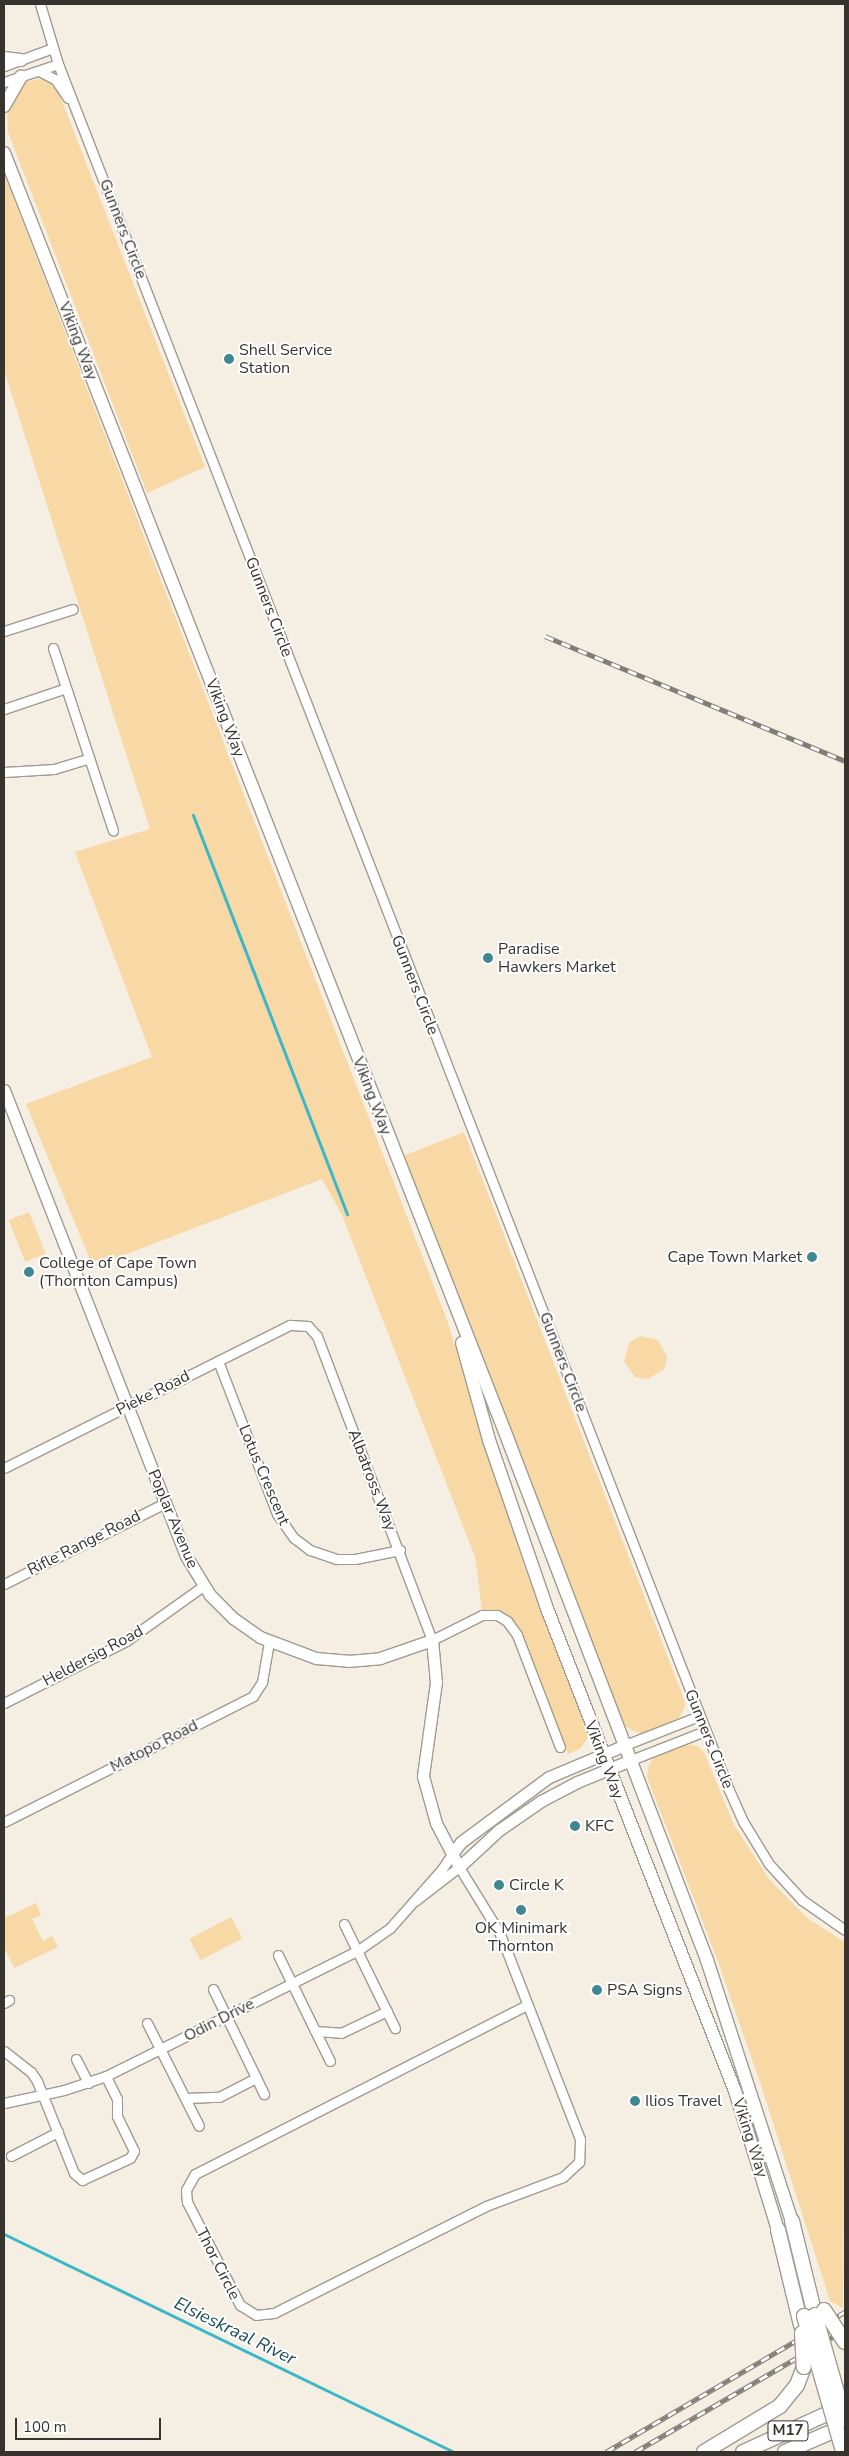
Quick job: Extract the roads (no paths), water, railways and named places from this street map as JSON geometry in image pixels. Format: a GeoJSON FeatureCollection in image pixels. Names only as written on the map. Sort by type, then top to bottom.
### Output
{"type":"FeatureCollection","features":[{"type":"Feature","properties":{"kind":"main road"},"geometry":{"type":"LineString","coordinates":[[4,58],[21,60]]}},
{"type":"Feature","properties":{"kind":"main road"},"geometry":{"type":"LineString","coordinates":[[4,106],[9,93],[21,77]]}},
{"type":"Feature","properties":{"kind":"main road","name":"Viking Way"},"geometry":{"type":"LineString","coordinates":[[4,153],[631,1760],[707,1960],[792,2221]]}},
{"type":"Feature","properties":{"kind":"main road","name":"Viking Way"},"geometry":{"type":"LineString","coordinates":[[445,1285],[489,1440],[608,1769],[735,2091],[778,2230]]}},
{"type":"Feature","properties":{"kind":"main road"},"geometry":{"type":"LineString","coordinates":[[792,2221],[811,2317],[843,2452]]}},
{"type":"Feature","properties":{"kind":"main road"},"geometry":{"type":"LineString","coordinates":[[778,2230],[811,2317],[845,2420]]}},
{"type":"Feature","properties":{"kind":"main road"},"geometry":{"type":"LineString","coordinates":[[811,2317],[845,2342]]}},
{"type":"Feature","properties":{"kind":"main road"},"geometry":{"type":"LineString","coordinates":[[704,2452],[780,2406],[797,2386],[804,2367],[811,2317]]}},
{"type":"Feature","properties":{"kind":"main road","name":"M17"},"geometry":{"type":"LineString","coordinates":[[743,2452],[845,2406]]}},
{"type":"Feature","properties":{"kind":"main road"},"geometry":{"type":"LineString","coordinates":[[785,2452],[845,2426]]}},
{"type":"Feature","properties":{"kind":"street","name":"Gunners Circle"},"geometry":{"type":"LineString","coordinates":[[40,4],[58,64],[383,904],[567,1369],[705,1731],[744,1823],[769,1864],[802,1900],[845,1930]]}},
{"type":"Feature","properties":{"kind":"street"},"geometry":{"type":"LineString","coordinates":[[4,66],[53,48]]}},
{"type":"Feature","properties":{"kind":"street"},"geometry":{"type":"LineString","coordinates":[[4,82],[58,64]]}},
{"type":"Feature","properties":{"kind":"street"},"geometry":{"type":"LineString","coordinates":[[39,71],[55,79],[76,108]]}},
{"type":"Feature","properties":{"kind":"street"},"geometry":{"type":"LineString","coordinates":[[4,631],[74,609]]}},
{"type":"Feature","properties":{"kind":"street"},"geometry":{"type":"LineString","coordinates":[[53,648],[113,830]]}},
{"type":"Feature","properties":{"kind":"street"},"geometry":{"type":"LineString","coordinates":[[4,709],[66,688]]}},
{"type":"Feature","properties":{"kind":"street"},"geometry":{"type":"LineString","coordinates":[[4,772],[54,769],[89,758]]}},
{"type":"Feature","properties":{"kind":"street","name":"Poplar Avenue"},"geometry":{"type":"LineString","coordinates":[[4,1090],[186,1556],[203,1586],[233,1618],[269,1642],[316,1658],[348,1661],[396,1654],[432,1640],[482,1615],[497,1616],[507,1621],[516,1635],[560,1747]]}},
{"type":"Feature","properties":{"kind":"street","name":"Pieke Road"},"geometry":{"type":"LineString","coordinates":[[4,1468],[290,1325],[304,1324]]}},
{"type":"Feature","properties":{"kind":"street","name":"Albatross Way"},"geometry":{"type":"LineString","coordinates":[[304,1324],[317,1336],[400,1550],[432,1640]]}},
{"type":"Feature","properties":{"kind":"street","name":"Lotus Crescent"},"geometry":{"type":"LineString","coordinates":[[218,1361],[277,1514],[294,1538],[310,1550],[336,1559],[355,1559],[400,1550]]}},
{"type":"Feature","properties":{"kind":"street","name":"Rifle Range Road"},"geometry":{"type":"LineString","coordinates":[[4,1584],[165,1503]]}},
{"type":"Feature","properties":{"kind":"street","name":"Heldersig Road"},"geometry":{"type":"LineString","coordinates":[[4,1703],[126,1641],[203,1586]]}},
{"type":"Feature","properties":{"kind":"street"},"geometry":{"type":"LineString","coordinates":[[432,1640],[436,1682],[424,1746],[423,1776],[430,1808],[459,1867]]}},
{"type":"Feature","properties":{"kind":"street","name":"Matopo Road"},"geometry":{"type":"LineString","coordinates":[[4,1822],[252,1696],[262,1682],[269,1642]]}},
{"type":"Feature","properties":{"kind":"street","name":"Odin Drive"},"geometry":{"type":"LineString","coordinates":[[4,2103],[41,2096],[106,2076],[357,1951],[383,1934],[415,1901],[461,1842],[549,1777],[602,1753],[699,1716]]}},
{"type":"Feature","properties":{"kind":"street","name":"Odin Drive"},"geometry":{"type":"LineString","coordinates":[[415,1901],[459,1867],[493,1835],[541,1801],[608,1769],[705,1731]]}},
{"type":"Feature","properties":{"kind":"street","name":"Thor Circle"},"geometry":{"type":"LineString","coordinates":[[459,1867],[499,1932],[580,2139],[581,2156],[572,2171],[486,2206],[274,2312],[256,2315],[240,2306],[187,2202],[186,2190],[195,2174],[527,2005]]}},
{"type":"Feature","properties":{"kind":"street"},"geometry":{"type":"LineString","coordinates":[[344,1924],[395,2028]]}},
{"type":"Feature","properties":{"kind":"street"},"geometry":{"type":"LineString","coordinates":[[278,1956],[330,2061]]}},
{"type":"Feature","properties":{"kind":"street"},"geometry":{"type":"LineString","coordinates":[[213,1989],[264,2094]]}},
{"type":"Feature","properties":{"kind":"street"},"geometry":{"type":"LineString","coordinates":[[315,2031],[341,2033],[387,2011]]}},
{"type":"Feature","properties":{"kind":"street"},"geometry":{"type":"LineString","coordinates":[[147,2023],[200,2126]]}},
{"type":"Feature","properties":{"kind":"street"},"geometry":{"type":"LineString","coordinates":[[4,2051],[31,2072],[76,2176],[82,2180],[133,2155],[133,2148],[117,2116],[117,2099],[106,2076]]}},
{"type":"Feature","properties":{"kind":"street"},"geometry":{"type":"LineString","coordinates":[[76,2059],[88,2083]]}},
{"type":"Feature","properties":{"kind":"street"},"geometry":{"type":"LineString","coordinates":[[186,2098],[219,2097],[256,2078]]}},
{"type":"Feature","properties":{"kind":"street"},"geometry":{"type":"LineString","coordinates":[[11,2156],[58,2132]]}},
{"type":"Feature","properties":{"kind":"waterway"},"geometry":{"type":"LineString","coordinates":[[193,815],[347,1214]]}},
{"type":"Feature","properties":{"kind":"waterway","name":"Elsieskraal River"},"geometry":{"type":"LineString","coordinates":[[4,2234],[454,2452]]}},
{"type":"Feature","properties":{"kind":"railway"},"geometry":{"type":"LineString","coordinates":[[545,636],[845,761]]}},
{"type":"Feature","properties":{"kind":"railway"},"geometry":{"type":"LineString","coordinates":[[606,2452],[845,2312]]}},
{"type":"Feature","properties":{"kind":"railway"},"geometry":{"type":"LineString","coordinates":[[635,2452],[845,2330]]}},
{"type":"Feature","properties":{"kind":"place","name":"Shell Service Station"},"geometry":{"type":"Point","coordinates":[229,359]}},
{"type":"Feature","properties":{"kind":"place","name":"Paradise Hawkers Market"},"geometry":{"type":"Point","coordinates":[488,958]}},
{"type":"Feature","properties":{"kind":"place","name":"Cape Town Market"},"geometry":{"type":"Point","coordinates":[812,1257]}},
{"type":"Feature","properties":{"kind":"place","name":"College of Cape Town (Thornton Campus)"},"geometry":{"type":"Point","coordinates":[29,1272]}},
{"type":"Feature","properties":{"kind":"place","name":"KFC"},"geometry":{"type":"Point","coordinates":[575,1826]}},
{"type":"Feature","properties":{"kind":"place","name":"Circle K"},"geometry":{"type":"Point","coordinates":[499,1885]}},
{"type":"Feature","properties":{"kind":"place","name":"OK Minimark Thornton"},"geometry":{"type":"Point","coordinates":[521,1910]}},
{"type":"Feature","properties":{"kind":"place","name":"PSA Signs"},"geometry":{"type":"Point","coordinates":[597,1990]}},
{"type":"Feature","properties":{"kind":"place","name":"Ilios Travel"},"geometry":{"type":"Point","coordinates":[635,2101]}}]}
